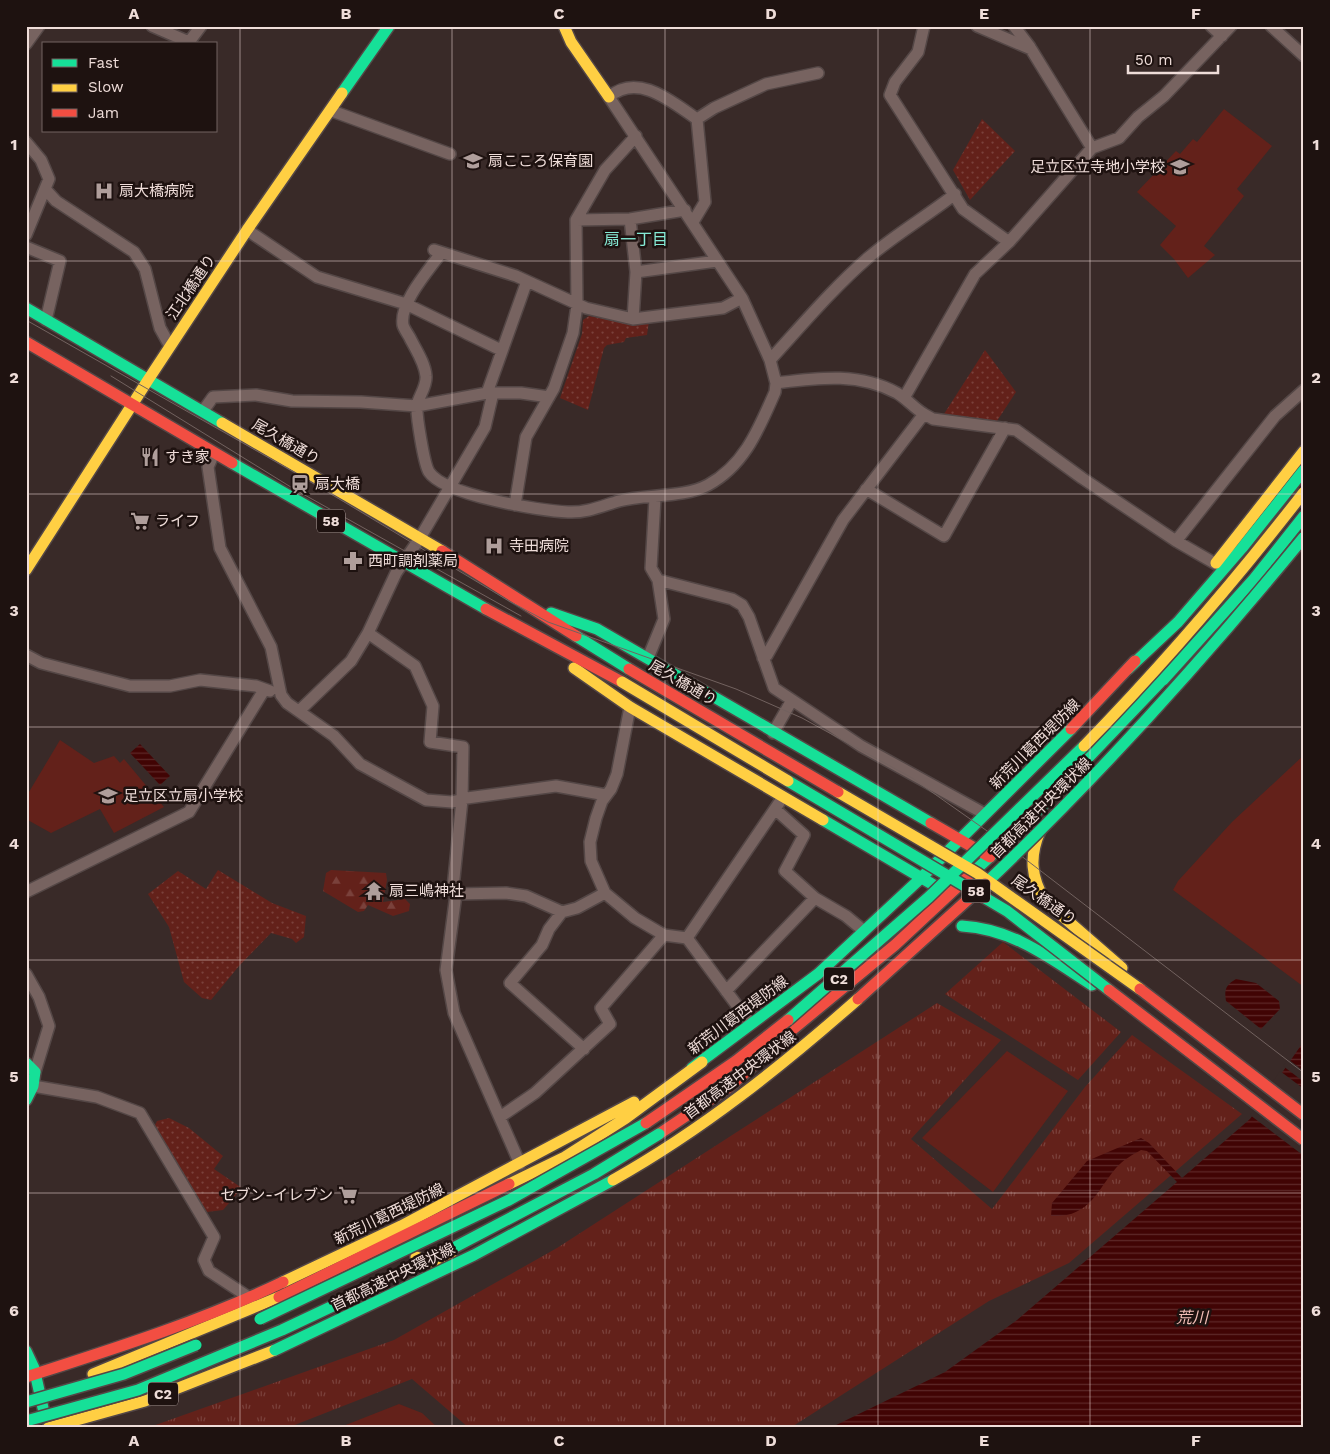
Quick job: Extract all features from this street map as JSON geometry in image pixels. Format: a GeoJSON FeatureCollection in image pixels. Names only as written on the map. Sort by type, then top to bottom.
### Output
{"type":"FeatureCollection","features":[{"type":"Feature","properties":{"kind":"main road","name":"江北橋通り"},"geometry":{"type":"LineString","coordinates":[[26,570],[247,230],[332,111],[389,26]]}},
{"type":"Feature","properties":{"kind":"main road"},"geometry":{"type":"LineString","coordinates":[[564,26],[570,42],[609,96]]}},
{"type":"Feature","properties":{"kind":"main road","name":"尾久橋通り"},"geometry":{"type":"LineString","coordinates":[[26,308],[420,538],[629,668],[977,874],[1046,920],[1148,994],[1304,1115]]}},
{"type":"Feature","properties":{"kind":"main road","name":"尾久橋通り"},"geometry":{"type":"LineString","coordinates":[[26,342],[402,563],[531,636],[622,682],[967,885],[1007,911],[1304,1140]]}},
{"type":"Feature","properties":{"kind":"main road","name":"新荒川葛西堤防線"},"geometry":{"type":"LineString","coordinates":[[31,1376],[152,1337],[250,1298],[401,1226],[520,1164],[702,1062],[750,1023],[818,974],[921,878],[1050,752],[1128,669],[1216,564],[1304,451]]}},
{"type":"Feature","properties":{"kind":"main road"},"geometry":{"type":"LineString","coordinates":[[1128,669],[1178,622],[1242,548],[1304,470]]}},
{"type":"Feature","properties":{"kind":"main road","name":"首都高速中央環状線"},"geometry":{"type":"LineString","coordinates":[[251,1323],[387,1259],[586,1159],[650,1120],[713,1078],[779,1029],[883,940],[1014,816],[1109,720],[1217,599],[1304,492]]}},
{"type":"Feature","properties":{"kind":"main road"},"geometry":{"type":"LineString","coordinates":[[1163,680],[1230,600],[1304,506]]}},
{"type":"Feature","properties":{"kind":"main road"},"geometry":{"type":"LineString","coordinates":[[729,1087],[779,1042],[837,995],[1021,828],[1163,680],[1254,579],[1304,516]]}},
{"type":"Feature","properties":{"kind":"main road"},"geometry":{"type":"LineString","coordinates":[[1148,994],[1106,952],[1045,901],[1037,890],[1030,866],[1033,849],[1043,825],[1064,798],[1212,639],[1304,525]]}},
{"type":"Feature","properties":{"kind":"main road","name":"首都高速中央環状線"},"geometry":{"type":"LineString","coordinates":[[48,1428],[145,1401],[292,1342],[551,1215],[659,1152],[730,1104],[799,1052],[1026,846],[1174,693],[1304,537]]}},
{"type":"Feature","properties":{"kind":"main road"},"geometry":{"type":"LineString","coordinates":[[1212,639],[1254,579]]}},
{"type":"Feature","properties":{"kind":"main road"},"geometry":{"type":"LineString","coordinates":[[531,607],[597,629],[990,857]]}},
{"type":"Feature","properties":{"kind":"main road"},"geometry":{"type":"LineString","coordinates":[[531,636],[630,707],[949,894]]}},
{"type":"Feature","properties":{"kind":"main road"},"geometry":{"type":"LineString","coordinates":[[416,1257],[430,1262],[450,1258],[531,1218],[664,1140],[770,1066],[936,936],[951,928],[962,926],[990,928],[1019,938],[1098,989],[1135,1008]]}},
{"type":"Feature","properties":{"kind":"main road"},"geometry":{"type":"LineString","coordinates":[[26,1412],[101,1393],[159,1372],[265,1328],[416,1257],[524,1203],[590,1166],[656,1126],[779,1042]]}},
{"type":"Feature","properties":{"kind":"main road"},"geometry":{"type":"LineString","coordinates":[[26,1393],[65,1384],[116,1366],[294,1290],[565,1157],[626,1118],[702,1062]]}},
{"type":"Feature","properties":{"kind":"main road"},"geometry":{"type":"LineString","coordinates":[[26,1063],[35,1072],[33,1086],[26,1100]]}},
{"type":"Feature","properties":{"kind":"main road"},"geometry":{"type":"LineString","coordinates":[[412,1269],[561,1192],[659,1134],[729,1087],[770,1066]]}},
{"type":"Feature","properties":{"kind":"main road"},"geometry":{"type":"LineString","coordinates":[[26,1421],[138,1390],[282,1330],[369,1289]]}},
{"type":"Feature","properties":{"kind":"main road","name":"C2"},"geometry":{"type":"LineString","coordinates":[[26,1402],[124,1374],[201,1343],[65,1384]]}},
{"type":"Feature","properties":{"kind":"main road"},"geometry":{"type":"LineString","coordinates":[[26,1351],[31,1376],[43,1408],[34,1424],[28,1428]]}},
{"type":"Feature","properties":{"kind":"street"},"geometry":{"type":"LineString","coordinates":[[26,44],[39,26]]}},
{"type":"Feature","properties":{"kind":"street"},"geometry":{"type":"LineString","coordinates":[[152,26],[189,42],[201,26]]}},
{"type":"Feature","properties":{"kind":"street"},"geometry":{"type":"LineString","coordinates":[[924,26],[918,52],[895,82],[890,95],[964,209],[1009,242]]}},
{"type":"Feature","properties":{"kind":"street"},"geometry":{"type":"LineString","coordinates":[[977,26],[1032,49]]}},
{"type":"Feature","properties":{"kind":"street"},"geometry":{"type":"LineString","coordinates":[[1014,26],[1032,49],[1092,148]]}},
{"type":"Feature","properties":{"kind":"street"},"geometry":{"type":"LineString","coordinates":[[1211,26],[1222,36]]}},
{"type":"Feature","properties":{"kind":"street"},"geometry":{"type":"LineString","coordinates":[[904,398],[975,274],[1009,242],[1092,148],[1119,138],[1138,117],[1164,96],[1231,26]]}},
{"type":"Feature","properties":{"kind":"street"},"geometry":{"type":"LineString","coordinates":[[1271,26],[1304,56]]}},
{"type":"Feature","properties":{"kind":"street"},"geometry":{"type":"LineString","coordinates":[[697,119],[714,108],[766,84],[818,72]]}},
{"type":"Feature","properties":{"kind":"street"},"geometry":{"type":"LineString","coordinates":[[693,222],[706,202],[697,119],[657,92],[636,87],[618,89],[609,96],[742,298],[770,360],[776,383],[775,392],[751,444],[728,470],[706,486],[655,498],[626,500],[599,508],[569,512],[515,505],[450,488],[437,481],[428,471],[423,454],[417,406],[426,378],[424,366],[403,324],[406,304],[438,252],[527,281],[577,305],[633,318],[723,308],[742,298]]}},
{"type":"Feature","properties":{"kind":"street"},"geometry":{"type":"LineString","coordinates":[[332,111],[450,154]]}},
{"type":"Feature","properties":{"kind":"street"},"geometry":{"type":"LineString","coordinates":[[515,505],[526,437],[549,397],[573,334],[577,305],[576,220],[605,170],[636,136]]}},
{"type":"Feature","properties":{"kind":"street"},"geometry":{"type":"LineString","coordinates":[[26,142],[41,160],[49,178],[46,190],[26,236]]}},
{"type":"Feature","properties":{"kind":"street"},"geometry":{"type":"LineString","coordinates":[[46,190],[56,201],[134,252],[145,269],[160,328],[170,346]]}},
{"type":"Feature","properties":{"kind":"street"},"geometry":{"type":"LineString","coordinates":[[770,360],[867,259],[894,236],[925,217],[956,194]]}},
{"type":"Feature","properties":{"kind":"street"},"geometry":{"type":"LineString","coordinates":[[576,220],[630,219],[685,210]]}},
{"type":"Feature","properties":{"kind":"street"},"geometry":{"type":"LineString","coordinates":[[630,219],[636,272],[633,318]]}},
{"type":"Feature","properties":{"kind":"street"},"geometry":{"type":"LineString","coordinates":[[247,230],[317,277],[406,304],[501,350]]}},
{"type":"Feature","properties":{"kind":"street"},"geometry":{"type":"LineString","coordinates":[[26,247],[60,261],[46,320]]}},
{"type":"Feature","properties":{"kind":"street"},"geometry":{"type":"LineString","coordinates":[[636,272],[717,260]]}},
{"type":"Feature","properties":{"kind":"street"},"geometry":{"type":"LineString","coordinates":[[299,711],[351,661],[368,633],[402,563],[420,538],[485,427],[490,393],[501,350],[527,281]]}},
{"type":"Feature","properties":{"kind":"street"},"geometry":{"type":"LineString","coordinates":[[776,383],[834,377],[869,382],[904,398],[933,419],[1016,430],[1082,478],[1176,541],[1216,564]]}},
{"type":"Feature","properties":{"kind":"street"},"geometry":{"type":"LineString","coordinates":[[1176,541],[1275,416],[1304,390]]}},
{"type":"Feature","properties":{"kind":"street"},"geometry":{"type":"LineString","coordinates":[[203,411],[212,397],[256,395],[292,401],[417,406],[490,393],[521,392],[549,397]]}},
{"type":"Feature","properties":{"kind":"street"},"geometry":{"type":"LineString","coordinates":[[763,658],[767,655],[843,520],[924,414]]}},
{"type":"Feature","properties":{"kind":"street"},"geometry":{"type":"LineString","coordinates":[[866,489],[944,536],[1006,428]]}},
{"type":"Feature","properties":{"kind":"street"},"geometry":{"type":"LineString","coordinates":[[214,453],[208,467],[220,548],[271,647],[281,695],[287,703],[334,736],[360,764],[426,800],[441,802],[462,800],[556,786],[606,795]]}},
{"type":"Feature","properties":{"kind":"street"},"geometry":{"type":"LineString","coordinates":[[648,658],[664,619],[658,580],[651,568],[655,498]]}},
{"type":"Feature","properties":{"kind":"street"},"geometry":{"type":"LineString","coordinates":[[658,580],[732,600],[742,605],[749,617],[774,688],[862,746],[985,814]]}},
{"type":"Feature","properties":{"kind":"street"},"geometry":{"type":"LineString","coordinates":[[368,633],[415,666],[432,702],[430,742],[462,748],[462,800],[453,888],[456,894],[446,970],[454,1013],[520,1164]]}},
{"type":"Feature","properties":{"kind":"street"},"geometry":{"type":"LineString","coordinates":[[26,655],[40,663],[130,686],[170,686],[200,680],[256,686],[281,695]]}},
{"type":"Feature","properties":{"kind":"street"},"geometry":{"type":"LineString","coordinates":[[26,892],[188,812],[264,690]]}},
{"type":"Feature","properties":{"kind":"street"},"geometry":{"type":"LineString","coordinates":[[773,732],[792,700]]}},
{"type":"Feature","properties":{"kind":"street"},"geometry":{"type":"LineString","coordinates":[[630,707],[617,774],[602,800],[596,818],[590,852],[605,893],[634,918],[664,934],[687,938],[750,1023]]}},
{"type":"Feature","properties":{"kind":"street"},"geometry":{"type":"LineString","coordinates":[[687,938],[783,797]]}},
{"type":"Feature","properties":{"kind":"street"},"geometry":{"type":"LineString","coordinates":[[775,809],[804,835],[785,871],[815,898],[846,916],[864,931]]}},
{"type":"Feature","properties":{"kind":"street"},"geometry":{"type":"LineString","coordinates":[[456,894],[506,893],[526,896],[562,912]]}},
{"type":"Feature","properties":{"kind":"street"},"geometry":{"type":"LineString","coordinates":[[584,1049],[510,983],[542,945],[549,929],[562,912],[576,908],[605,893]]}},
{"type":"Feature","properties":{"kind":"street"},"geometry":{"type":"LineString","coordinates":[[726,991],[815,898]]}},
{"type":"Feature","properties":{"kind":"street"},"geometry":{"type":"LineString","coordinates":[[500,1117],[535,1093],[610,1024],[601,1008],[664,934]]}},
{"type":"Feature","properties":{"kind":"street"},"geometry":{"type":"LineString","coordinates":[[26,974],[39,996],[48,1026],[35,1072]]}},
{"type":"Feature","properties":{"kind":"street"},"geometry":{"type":"LineString","coordinates":[[33,1086],[97,1097],[140,1113],[214,1237],[204,1260],[208,1271],[250,1298]]}},
{"type":"Feature","properties":{"kind":"green space"},"geometry":{"type":"Polygon","coordinates":[[[1224,109],[1272,146],[1237,189],[1244,196],[1204,246],[1215,255],[1188,278],[1174,259],[1160,245],[1176,226],[1137,192],[1176,151],[1180,154],[1193,139],[1197,142],[1224,109]]]}},
{"type":"Feature","properties":{"kind":"green space"},"geometry":{"type":"Polygon","coordinates":[[[982,119],[1015,151],[970,200],[953,170],[982,119]]]}},
{"type":"Feature","properties":{"kind":"green space"},"geometry":{"type":"Polygon","coordinates":[[[589,316],[633,325],[649,321],[647,335],[626,338],[624,342],[607,345],[604,348],[588,410],[560,398],[582,334],[583,320],[589,316]]]}},
{"type":"Feature","properties":{"kind":"green space"},"geometry":{"type":"Polygon","coordinates":[[[985,350],[1016,392],[997,421],[944,414],[985,350]]]}},
{"type":"Feature","properties":{"kind":"green space"},"geometry":{"type":"Polygon","coordinates":[[[60,740],[94,763],[114,756],[120,763],[124,759],[164,807],[114,833],[100,809],[51,833],[26,819],[26,797],[60,740]]]}},
{"type":"Feature","properties":{"kind":"green space"},"geometry":{"type":"Polygon","coordinates":[[[1304,755],[1304,987],[1173,890],[1178,881],[1232,822],[1304,755]]]}},
{"type":"Feature","properties":{"kind":"green space"},"geometry":{"type":"Polygon","coordinates":[[[218,870],[272,903],[306,916],[304,937],[296,943],[292,939],[271,933],[239,966],[211,1000],[202,998],[184,982],[169,927],[148,894],[178,871],[206,889],[218,870]]]}},
{"type":"Feature","properties":{"kind":"green space"},"geometry":{"type":"Polygon","coordinates":[[[331,870],[386,873],[387,880],[383,902],[405,899],[410,904],[409,911],[393,916],[368,905],[364,911],[358,912],[323,891],[326,873],[331,870]]]}},
{"type":"Feature","properties":{"kind":"green space"},"geometry":{"type":"Polygon","coordinates":[[[1003,942],[1121,1032],[1078,1080],[945,994],[1003,942]]]}},
{"type":"Feature","properties":{"kind":"green space"},"geometry":{"type":"Polygon","coordinates":[[[937,1003],[1001,1040],[911,1139],[992,1209],[1085,1087],[1132,1035],[1242,1114],[1069,1263],[989,1301],[790,1428],[469,1428],[412,1379],[287,1428],[147,1428],[394,1340],[557,1248],[937,1003]]]}},
{"type":"Feature","properties":{"kind":"green space"},"geometry":{"type":"Polygon","coordinates":[[[1007,1051],[1068,1091],[993,1192],[922,1138],[1007,1051]]]}},
{"type":"Feature","properties":{"kind":"green space"},"geometry":{"type":"Polygon","coordinates":[[[169,1118],[189,1128],[223,1156],[214,1169],[242,1188],[223,1210],[207,1212],[154,1127],[157,1121],[169,1118]]]}},
{"type":"Feature","properties":{"kind":"green space"},"geometry":{"type":"Polygon","coordinates":[[[399,1404],[422,1413],[438,1428],[338,1428],[399,1404]]]}},
{"type":"Feature","properties":{"kind":"water"},"geometry":{"type":"Polygon","coordinates":[[[140,744],[170,776],[160,785],[130,753],[140,744]]]}},
{"type":"Feature","properties":{"kind":"water"},"geometry":{"type":"Polygon","coordinates":[[[1236,979],[1256,983],[1279,1001],[1280,1009],[1261,1029],[1226,1001],[1226,988],[1236,979]]]}},
{"type":"Feature","properties":{"kind":"water","name":"荒川"},"geometry":{"type":"Polygon","coordinates":[[[1304,1041],[1304,1428],[830,1428],[945,1372],[1017,1320],[1177,1182],[1147,1151],[1141,1150],[1119,1165],[1097,1194],[1083,1208],[1074,1213],[1051,1216],[1052,1203],[1087,1161],[1141,1138],[1149,1143],[1182,1178],[1250,1119],[1304,1041]]]}},
{"type":"Feature","properties":{"kind":"pier"},"geometry":{"type":"Polygon","coordinates":[[[1288,1059],[1304,1071],[1304,1082],[1283,1066],[1288,1059]]]}},
{"type":"Feature","properties":{"kind":"pier"},"geometry":{"type":"Polygon","coordinates":[[[1280,1071],[1304,1089],[1304,1156],[1250,1115],[1280,1071]]]}},
{"type":"Feature","properties":{"kind":"tram line"},"geometry":{"type":"LineString","coordinates":[[26,320],[301,476],[509,601],[548,622],[736,689],[802,718],[912,778],[1007,845],[1304,1073]]}},
{"type":"Feature","properties":{"kind":"tram line"},"geometry":{"type":"LineString","coordinates":[[111,376],[294,489],[521,616]]}},
{"type":"Feature","properties":{"kind":"traffic: fast"},"geometry":{"type":"LineString","coordinates":[[342,93],[389,26]]}},
{"type":"Feature","properties":{"kind":"traffic: fast"},"geometry":{"type":"LineString","coordinates":[[26,308],[222,423]]}},
{"type":"Feature","properties":{"kind":"traffic: fast"},"geometry":{"type":"LineString","coordinates":[[232,463],[486,609]]}},
{"type":"Feature","properties":{"kind":"traffic: fast"},"geometry":{"type":"LineString","coordinates":[[1128,669],[1178,622],[1242,548],[1304,470]]}},
{"type":"Feature","properties":{"kind":"traffic: fast"},"geometry":{"type":"LineString","coordinates":[[1163,680],[1254,579],[1304,516]]}},
{"type":"Feature","properties":{"kind":"traffic: fast"},"geometry":{"type":"LineString","coordinates":[[985,884],[1069,801],[1150,716],[1228,628],[1304,537]]}},
{"type":"Feature","properties":{"kind":"traffic: fast"},"geometry":{"type":"LineString","coordinates":[[551,613],[597,629],[931,823]]}},
{"type":"Feature","properties":{"kind":"traffic: fast"},"geometry":{"type":"LineString","coordinates":[[576,636],[629,669]]}},
{"type":"Feature","properties":{"kind":"traffic: fast"},"geometry":{"type":"LineString","coordinates":[[969,876],[1021,828],[1171,671]]}},
{"type":"Feature","properties":{"kind":"traffic: fast"},"geometry":{"type":"LineString","coordinates":[[692,1068],[818,974],[921,878],[1071,729]]}},
{"type":"Feature","properties":{"kind":"traffic: fast"},"geometry":{"type":"LineString","coordinates":[[788,1020],[929,897],[1084,746]]}},
{"type":"Feature","properties":{"kind":"traffic: fast"},"geometry":{"type":"LineString","coordinates":[[788,781],[1007,911],[1109,990]]}},
{"type":"Feature","properties":{"kind":"traffic: fast"},"geometry":{"type":"LineString","coordinates":[[823,820],[949,894]]}},
{"type":"Feature","properties":{"kind":"traffic: fast"},"geometry":{"type":"LineString","coordinates":[[962,926],[981,928],[1030,946],[1092,985]]}},
{"type":"Feature","properties":{"kind":"traffic: fast"},"geometry":{"type":"LineString","coordinates":[[26,1063],[35,1072],[33,1086],[26,1100]]}},
{"type":"Feature","properties":{"kind":"traffic: fast"},"geometry":{"type":"LineString","coordinates":[[260,1319],[509,1200],[646,1123]]}},
{"type":"Feature","properties":{"kind":"traffic: fast"},"geometry":{"type":"LineString","coordinates":[[438,1256],[594,1174],[659,1134]]}},
{"type":"Feature","properties":{"kind":"traffic: fast"},"geometry":{"type":"LineString","coordinates":[[275,1350],[474,1255],[613,1180]]}},
{"type":"Feature","properties":{"kind":"traffic: fast"},"geometry":{"type":"LineString","coordinates":[[26,1421],[138,1390],[282,1330],[354,1296]]}},
{"type":"Feature","properties":{"kind":"traffic: fast"},"geometry":{"type":"LineString","coordinates":[[26,1402],[124,1374],[196,1345]]}},
{"type":"Feature","properties":{"kind":"traffic: fast"},"geometry":{"type":"LineString","coordinates":[[26,1351],[34,1368],[43,1408]]}},
{"type":"Feature","properties":{"kind":"traffic: slow"},"geometry":{"type":"LineString","coordinates":[[564,26],[571,42],[609,97]]}},
{"type":"Feature","properties":{"kind":"traffic: slow"},"geometry":{"type":"LineString","coordinates":[[148,380],[247,230],[342,93]]}},
{"type":"Feature","properties":{"kind":"traffic: slow"},"geometry":{"type":"LineString","coordinates":[[26,570],[148,380]]}},
{"type":"Feature","properties":{"kind":"traffic: slow"},"geometry":{"type":"LineString","coordinates":[[222,423],[442,551]]}},
{"type":"Feature","properties":{"kind":"traffic: slow"},"geometry":{"type":"LineString","coordinates":[[1216,563],[1304,451]]}},
{"type":"Feature","properties":{"kind":"traffic: slow"},"geometry":{"type":"LineString","coordinates":[[1084,746],[1142,685],[1197,622],[1304,492]]}},
{"type":"Feature","properties":{"kind":"traffic: slow"},"geometry":{"type":"LineString","coordinates":[[574,668],[630,707],[823,820]]}},
{"type":"Feature","properties":{"kind":"traffic: slow"},"geometry":{"type":"LineString","coordinates":[[622,682],[788,781]]}},
{"type":"Feature","properties":{"kind":"traffic: slow"},"geometry":{"type":"LineString","coordinates":[[838,792],[977,873],[1140,989]]}},
{"type":"Feature","properties":{"kind":"traffic: slow"},"geometry":{"type":"LineString","coordinates":[[1040,831],[1034,850],[1033,867],[1037,884],[1045,901],[1122,968]]}},
{"type":"Feature","properties":{"kind":"traffic: slow"},"geometry":{"type":"LineString","coordinates":[[613,1180],[678,1140],[740,1096],[771,1073],[858,999]]}},
{"type":"Feature","properties":{"kind":"traffic: slow"},"geometry":{"type":"LineString","coordinates":[[509,1184],[565,1157],[626,1118],[702,1062]]}},
{"type":"Feature","properties":{"kind":"traffic: slow"},"geometry":{"type":"LineString","coordinates":[[283,1282],[401,1226],[634,1102]]}},
{"type":"Feature","properties":{"kind":"traffic: slow"},"geometry":{"type":"LineString","coordinates":[[416,1257],[430,1262],[451,1257]]}},
{"type":"Feature","properties":{"kind":"traffic: slow"},"geometry":{"type":"LineString","coordinates":[[93,1374],[279,1297]]}},
{"type":"Feature","properties":{"kind":"traffic: slow"},"geometry":{"type":"LineString","coordinates":[[48,1428],[145,1401],[275,1350]]}},
{"type":"Feature","properties":{"kind":"traffic: jam"},"geometry":{"type":"LineString","coordinates":[[26,342],[232,463]]}},
{"type":"Feature","properties":{"kind":"traffic: jam"},"geometry":{"type":"LineString","coordinates":[[442,551],[576,636]]}},
{"type":"Feature","properties":{"kind":"traffic: jam"},"geometry":{"type":"LineString","coordinates":[[486,609],[622,682]]}},
{"type":"Feature","properties":{"kind":"traffic: jam"},"geometry":{"type":"LineString","coordinates":[[1071,729],[1135,661]]}},
{"type":"Feature","properties":{"kind":"traffic: jam"},"geometry":{"type":"LineString","coordinates":[[629,669],[838,792]]}},
{"type":"Feature","properties":{"kind":"traffic: jam"},"geometry":{"type":"LineString","coordinates":[[931,823],[990,857]]}},
{"type":"Feature","properties":{"kind":"traffic: jam"},"geometry":{"type":"LineString","coordinates":[[770,1048],[895,945],[969,876]]}},
{"type":"Feature","properties":{"kind":"traffic: jam"},"geometry":{"type":"LineString","coordinates":[[858,999],[985,884]]}},
{"type":"Feature","properties":{"kind":"traffic: jam"},"geometry":{"type":"LineString","coordinates":[[1140,989],[1304,1115]]}},
{"type":"Feature","properties":{"kind":"traffic: jam"},"geometry":{"type":"LineString","coordinates":[[1109,990],[1304,1140]]}},
{"type":"Feature","properties":{"kind":"traffic: jam"},"geometry":{"type":"LineString","coordinates":[[646,1123],[736,1061],[788,1020]]}},
{"type":"Feature","properties":{"kind":"traffic: jam"},"geometry":{"type":"LineString","coordinates":[[659,1134],[729,1087],[779,1042]]}},
{"type":"Feature","properties":{"kind":"traffic: jam"},"geometry":{"type":"LineString","coordinates":[[279,1297],[509,1184]]}},
{"type":"Feature","properties":{"kind":"traffic: jam"},"geometry":{"type":"LineString","coordinates":[[26,1377],[188,1322],[283,1282]]}},
{"type":"Feature","properties":{"kind":"place","name":"扇こころ保育園"},"geometry":{"type":"Point","coordinates":[473,161]}},
{"type":"Feature","properties":{"kind":"place","name":"足立区立寺地小学校"},"geometry":{"type":"Point","coordinates":[1180,167]}},
{"type":"Feature","properties":{"kind":"place","name":"扇大橋病院"},"geometry":{"type":"Point","coordinates":[104,191]}},
{"type":"Feature","properties":{"kind":"place","name":"すき家"},"geometry":{"type":"Point","coordinates":[150,457]}},
{"type":"Feature","properties":{"kind":"place","name":"扇大橋"},"geometry":{"type":"Point","coordinates":[300,484]}},
{"type":"Feature","properties":{"kind":"place","name":"ライフ"},"geometry":{"type":"Point","coordinates":[140,521]}},
{"type":"Feature","properties":{"kind":"place","name":"寺田病院"},"geometry":{"type":"Point","coordinates":[494,546]}},
{"type":"Feature","properties":{"kind":"place","name":"西町調剤薬局"},"geometry":{"type":"Point","coordinates":[353,561]}},
{"type":"Feature","properties":{"kind":"place","name":"足立区立扇小学校"},"geometry":{"type":"Point","coordinates":[108,796]}},
{"type":"Feature","properties":{"kind":"place","name":"扇三嶋神社"},"geometry":{"type":"Point","coordinates":[374,891]}},
{"type":"Feature","properties":{"kind":"place","name":"セブン-イレブン"},"geometry":{"type":"Point","coordinates":[348,1195]}},
{"type":"Feature","properties":{"kind":"district","name":"扇一丁目"},"geometry":{"type":"Point","coordinates":[636,239]}}]}
